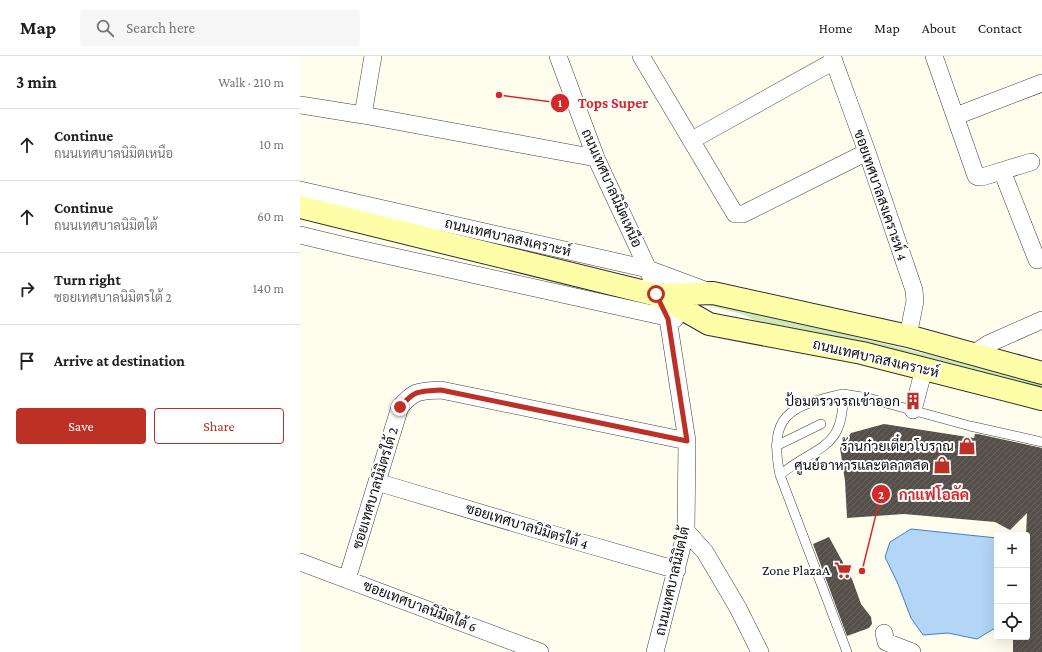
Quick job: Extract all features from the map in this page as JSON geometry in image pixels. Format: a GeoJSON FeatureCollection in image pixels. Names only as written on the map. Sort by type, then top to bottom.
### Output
{"type":"FeatureCollection","features":[{"type":"Feature","properties":{"kind":"street"},"geometry":{"type":"LineString","coordinates":[[364,115],[373,56]]}},
{"type":"Feature","properties":{"kind":"street","name":"ถนนเทศบาลนิมิตเหนือ"},"geometry":{"type":"LineString","coordinates":[[558,56],[596,158],[648,269],[656,294],[668,319]]}},
{"type":"Feature","properties":{"kind":"street"},"geometry":{"type":"LineString","coordinates":[[934,56],[976,176],[982,177],[1030,162]]}},
{"type":"Feature","properties":{"kind":"street"},"geometry":{"type":"LineString","coordinates":[[646,57],[692,140],[736,214],[743,214],[867,152]]}},
{"type":"Feature","properties":{"kind":"street"},"geometry":{"type":"LineString","coordinates":[[692,140],[833,59]]}},
{"type":"Feature","properties":{"kind":"street","name":"ซอยเทศบาลสงเคราะห์ 4"},"geometry":{"type":"LineString","coordinates":[[833,59],[867,152],[914,290],[915,301],[908,336]]}},
{"type":"Feature","properties":{"kind":"street"},"geometry":{"type":"LineString","coordinates":[[956,116],[1042,83]]}},
{"type":"Feature","properties":{"kind":"street"},"geometry":{"type":"LineString","coordinates":[[300,105],[364,115],[596,158]]}},
{"type":"Feature","properties":{"kind":"street"},"geometry":{"type":"LineString","coordinates":[[1002,171],[1037,260]]}},
{"type":"Feature","properties":{"kind":"street","name":"ถนนเทศบาลสงเคราะห์"},"geometry":{"type":"LineString","coordinates":[[300,190],[648,269],[713,293],[908,336],[1042,373]]}},
{"type":"Feature","properties":{"kind":"street","name":"ถนนเทศบาลสงเคราะห์"},"geometry":{"type":"LineString","coordinates":[[300,207],[656,294],[713,293]]}},
{"type":"Feature","properties":{"kind":"street","name":"ถนนเทศบาลสงเคราะห์"},"geometry":{"type":"LineString","coordinates":[[300,235],[668,319],[709,324],[862,353],[1042,398]]}},
{"type":"Feature","properties":{"kind":"street","name":"ถนนเทศบาลสงเคราะห์"},"geometry":{"type":"LineString","coordinates":[[656,294],[709,324]]}},
{"type":"Feature","properties":{"kind":"street","name":"ถนนเทศบาลนิมิตใต้"},"geometry":{"type":"LineString","coordinates":[[655,652],[686,531],[687,441],[668,319]]}},
{"type":"Feature","properties":{"kind":"street"},"geometry":{"type":"LineString","coordinates":[[973,354],[988,344],[1042,320]]}},
{"type":"Feature","properties":{"kind":"street"},"geometry":{"type":"LineString","coordinates":[[912,410],[924,369]]}},
{"type":"Feature","properties":{"kind":"street","name":"ซอยเทศบาลนิมิตรใต้ 2"},"geometry":{"type":"LineString","coordinates":[[347,579],[400,407],[410,396],[420,391],[441,390],[687,441]]}},
{"type":"Feature","properties":{"kind":"street","name":"ซอยเทศบาลนิมิตรใต้ 4"},"geometry":{"type":"LineString","coordinates":[[377,482],[677,570]]}},
{"type":"Feature","properties":{"kind":"street"},"geometry":{"type":"LineString","coordinates":[[686,531],[705,552],[738,608],[760,652]]}},
{"type":"Feature","properties":{"kind":"street","name":"ซอยเทศบาลนิมิตใต้ 6"},"geometry":{"type":"LineString","coordinates":[[300,562],[540,652]]}},
{"type":"Feature","properties":{"kind":"street"},"geometry":{"type":"LineString","coordinates":[[884,633],[886,642],[912,652]]}},
{"type":"Feature","properties":{"kind":"lane"},"geometry":{"type":"LineString","coordinates":[[780,475],[790,467],[821,449],[834,437],[840,423],[843,394]]}},
{"type":"Feature","properties":{"kind":"lane"},"geometry":{"type":"LineString","coordinates":[[847,652],[780,475],[776,446],[779,426],[786,416],[796,408],[817,400],[843,394],[868,398],[970,426],[1042,442]]}},
{"type":"Feature","properties":{"kind":"lane"},"geometry":{"type":"LineString","coordinates":[[776,446],[821,424]]}},
{"type":"Feature","properties":{"kind":"green space"},"geometry":{"type":"Polygon","coordinates":[[[703,300],[1042,383],[1042,393],[767,326],[742,314],[699,303],[703,300]]]}},
{"type":"Feature","properties":{"kind":"water"},"geometry":{"type":"Polygon","coordinates":[[[911,529],[994,538],[994,629],[977,639],[948,633],[923,635],[911,618],[898,584],[885,557],[890,542],[911,529]]]}},
{"type":"Feature","properties":{"kind":"building","name":"ศูนย์อาหารและตลาดสด"},"geometry":{"type":"Polygon","coordinates":[[[884,424],[974,438],[975,434],[978,434],[1042,448],[1042,652],[1013,652],[1013,640],[1030,640],[1030,532],[1026,532],[1027,513],[1010,530],[995,522],[904,514],[847,518],[845,481],[840,448],[851,433],[884,424]]]}},
{"type":"Feature","properties":{"kind":"building"},"geometry":{"type":"Polygon","coordinates":[[[829,537],[852,579],[861,604],[871,617],[872,624],[869,628],[847,636],[813,544],[829,537]]]}},
{"type":"Feature","properties":{"kind":"place","name":"Tops Super"},"geometry":{"type":"Point","coordinates":[499,95]}},
{"type":"Feature","properties":{"kind":"place","name":"ป้อมตรวจรถเข้าออก"},"geometry":{"type":"Point","coordinates":[913,401]}},
{"type":"Feature","properties":{"kind":"place","name":"ร้านก๋วยเตี๋ยวโบราณ"},"geometry":{"type":"Point","coordinates":[967,446]}},
{"type":"Feature","properties":{"kind":"place","name":"ศูนย์อาหารและตลาดสด"},"geometry":{"type":"Point","coordinates":[942,465]}},
{"type":"Feature","properties":{"kind":"place","name":"Zone PlazaA"},"geometry":{"type":"Point","coordinates":[843,570]}},
{"type":"Feature","properties":{"kind":"place","name":"กาแฟโอลัค"},"geometry":{"type":"Point","coordinates":[862,571]}},
{"type":"Feature","properties":{"kind":"route"},"geometry":{"type":"LineString","coordinates":[[400,407],[410,396],[420,391],[441,390],[687,441],[668,319],[656,294]]}}]}
